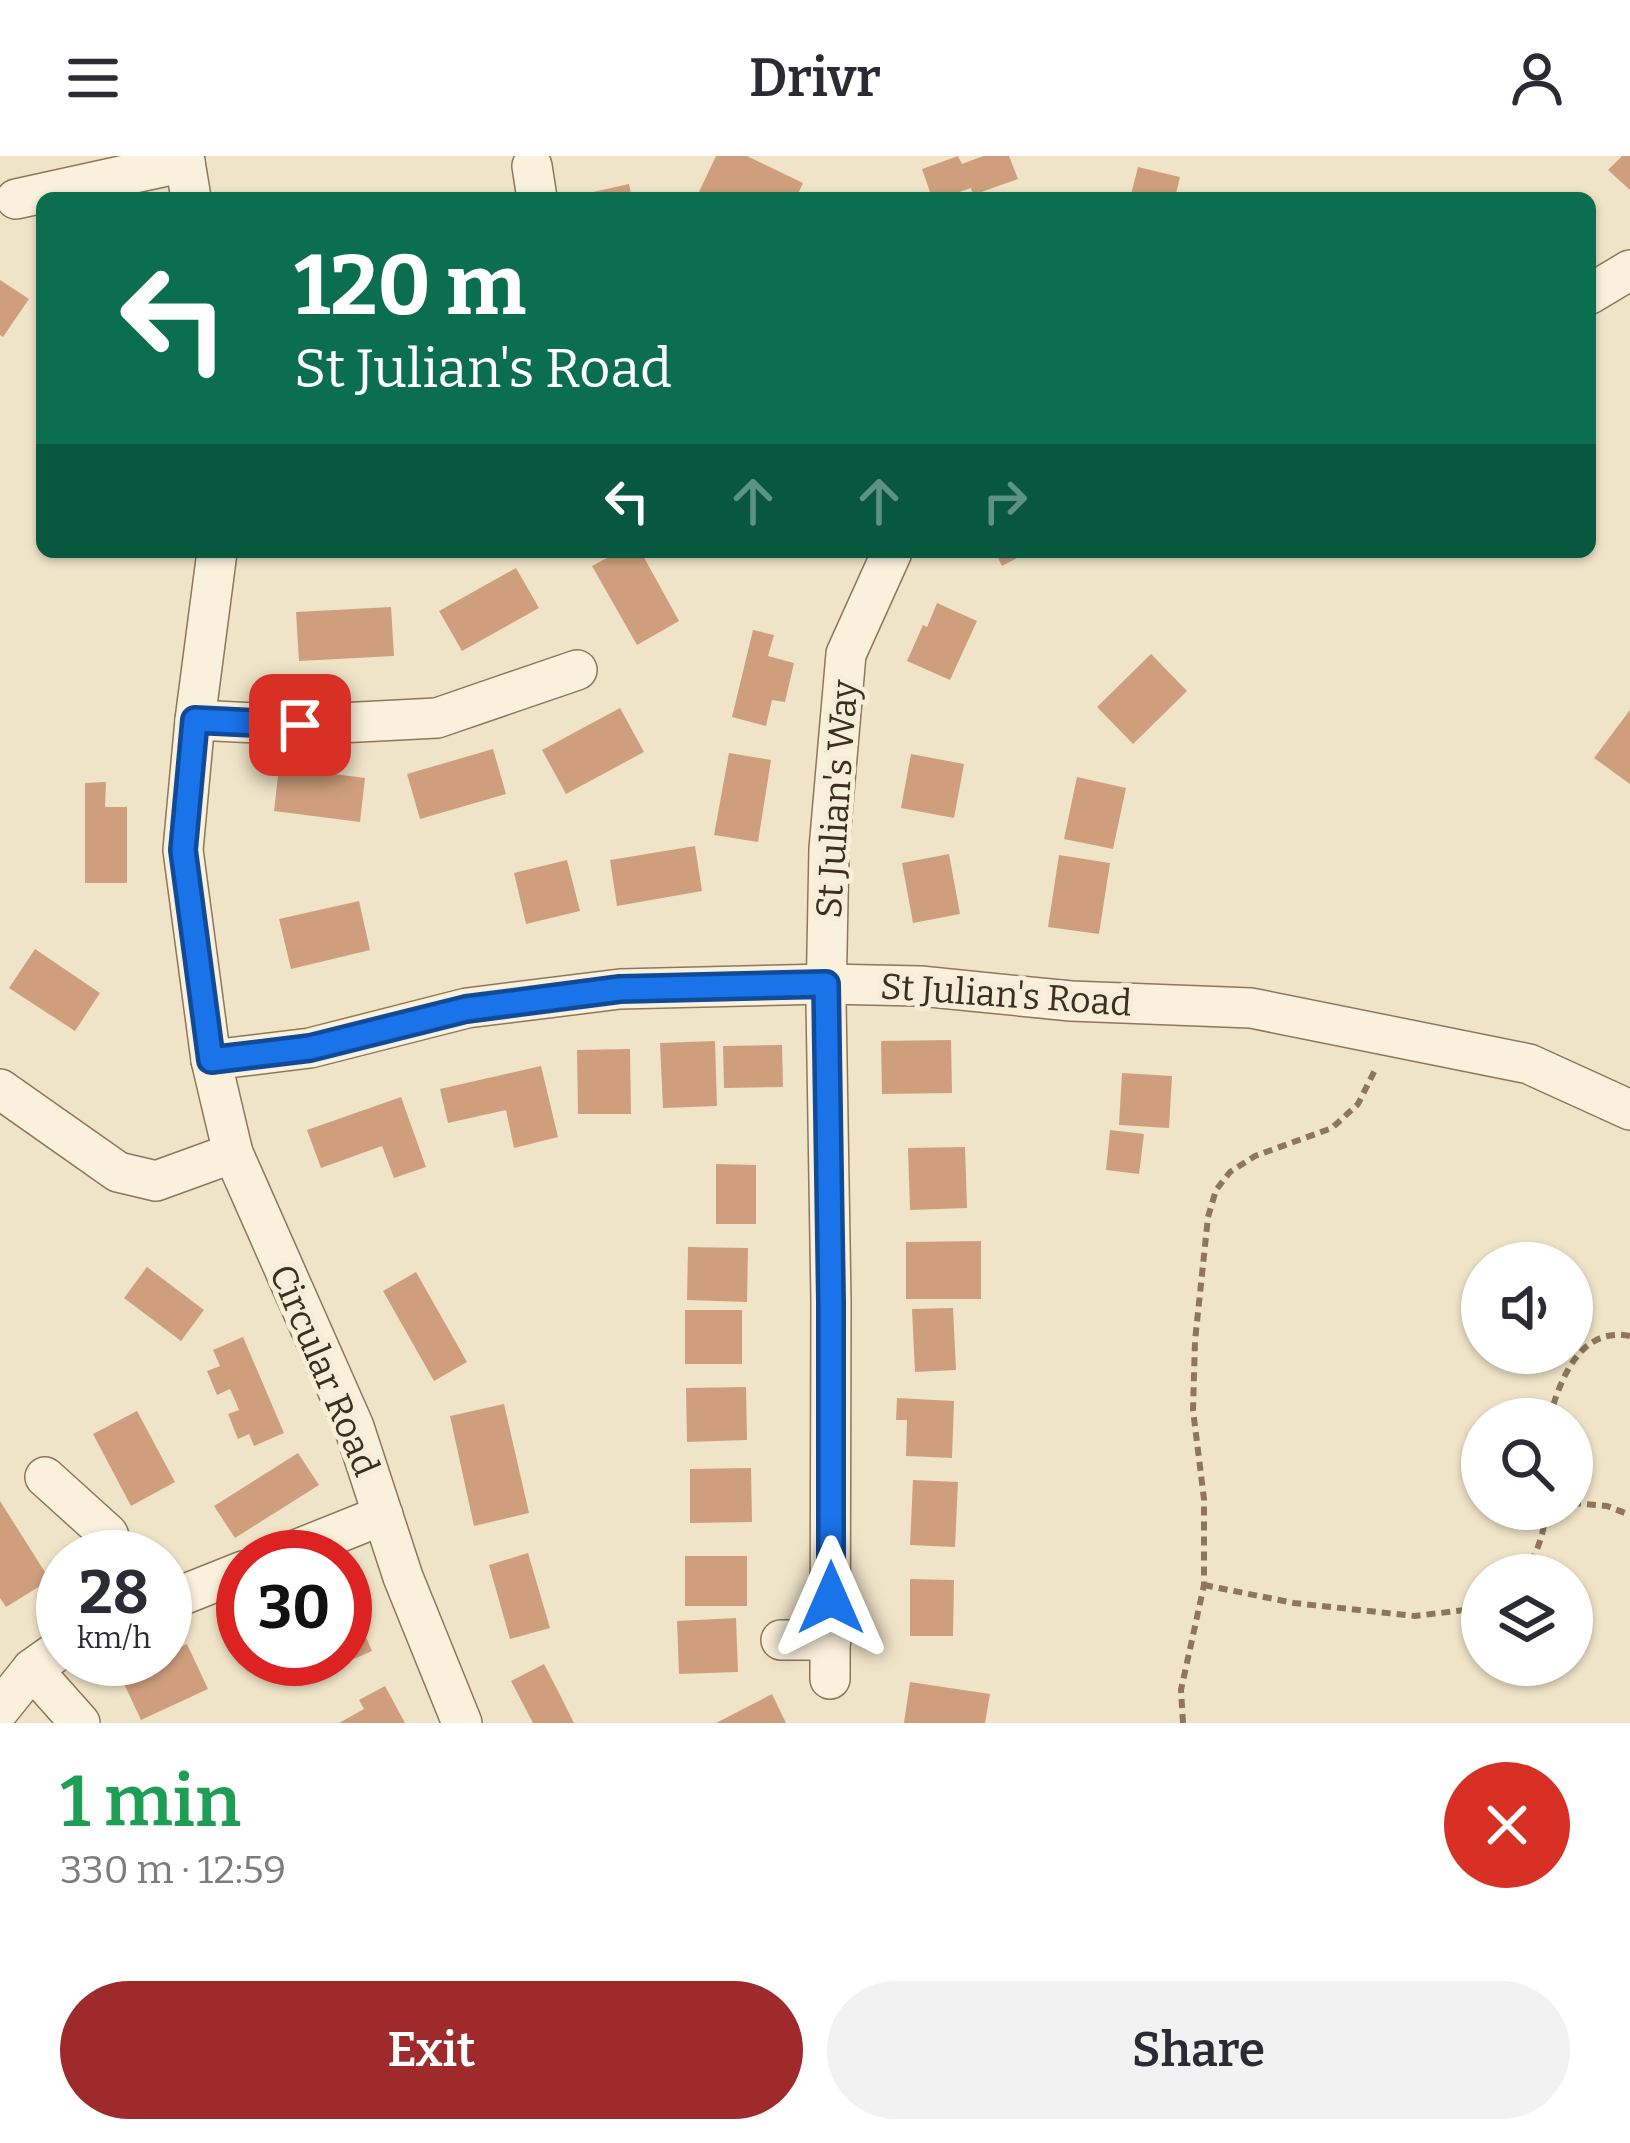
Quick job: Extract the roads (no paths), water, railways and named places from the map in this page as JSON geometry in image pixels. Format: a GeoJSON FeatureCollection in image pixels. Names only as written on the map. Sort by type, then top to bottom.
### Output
{"type":"FeatureCollection","features":[{"type":"Feature","properties":{"kind":"street"},"geometry":{"type":"LineString","coordinates":[[60,192],[186,172]]}},
{"type":"Feature","properties":{"kind":"street"},"geometry":{"type":"LineString","coordinates":[[16,199],[36,196]]}},
{"type":"Feature","properties":{"kind":"street"},"geometry":{"type":"LineString","coordinates":[[1596,290],[1630,270]]}},
{"type":"Feature","properties":{"kind":"street"},"geometry":{"type":"LineString","coordinates":[[211,1060],[183,850],[216,558]]}},
{"type":"Feature","properties":{"kind":"street","name":"St Julian's Way"},"geometry":{"type":"LineString","coordinates":[[781,1640],[830,1659],[829,849],[846,655],[889,558]]}},
{"type":"Feature","properties":{"kind":"street"},"geometry":{"type":"LineString","coordinates":[[195,720],[300,725],[437,718],[577,670]]}},
{"type":"Feature","properties":{"kind":"street","name":"St Julian's Road"},"geometry":{"type":"LineString","coordinates":[[211,1060],[310,1048],[466,1009],[620,989],[920,986],[1071,1000],[1251,1008],[1528,1064],[1630,1110]]}},
{"type":"Feature","properties":{"kind":"street","name":"Circular Road"},"geometry":{"type":"LineString","coordinates":[[211,1060],[233,1153],[354,1427],[403,1577],[462,1723]]}},
{"type":"Feature","properties":{"kind":"street"},"geometry":{"type":"LineString","coordinates":[[0,1089],[118,1172],[156,1180],[233,1153]]}},
{"type":"Feature","properties":{"kind":"street"},"geometry":{"type":"LineString","coordinates":[[45,1477],[104,1530]]}},
{"type":"Feature","properties":{"kind":"street"},"geometry":{"type":"LineString","coordinates":[[346,1530],[383,1515]]}},
{"type":"Feature","properties":{"kind":"street"},"geometry":{"type":"LineString","coordinates":[[0,1709],[36,1671]]}},
{"type":"Feature","properties":{"kind":"street"},"geometry":{"type":"LineString","coordinates":[[62,1686],[80,1723]]}}]}
